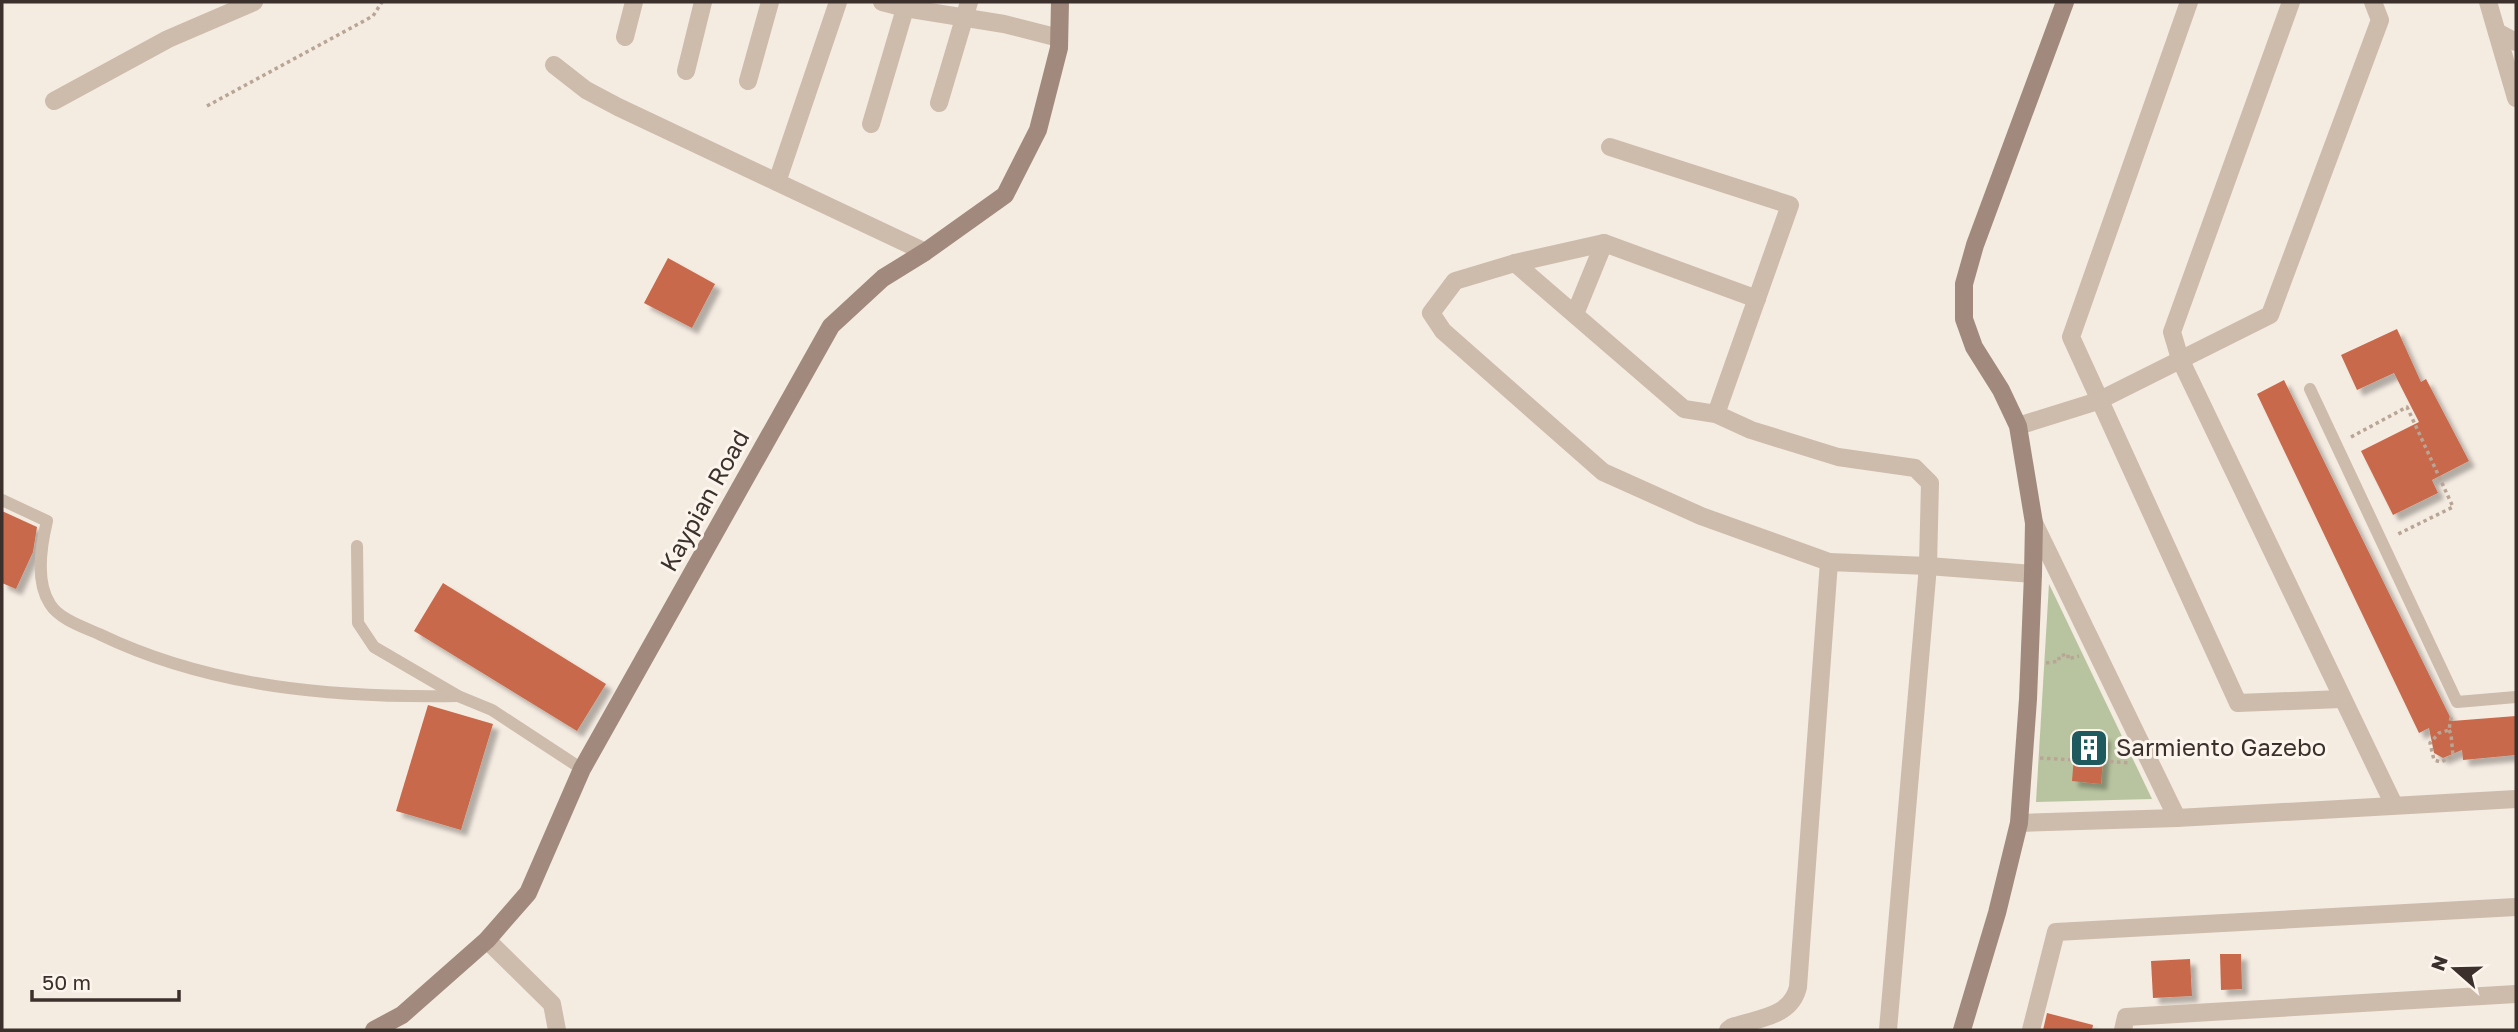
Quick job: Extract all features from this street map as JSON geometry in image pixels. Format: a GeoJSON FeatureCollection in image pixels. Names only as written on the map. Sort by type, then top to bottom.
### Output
{"type":"FeatureCollection","features":[{"type":"Feature","properties":{"kind":"main road","name":"Kaypian Road"},"geometry":{"type":"LineString","coordinates":[[374,1030],[402,1014],[487,940],[528,893],[582,769],[831,326],[883,278],[925,252],[1005,195],[1038,130],[1059,48],[1060,2]]}},
{"type":"Feature","properties":{"kind":"main road"},"geometry":{"type":"LineString","coordinates":[[1962,1030],[1997,913],[2019,823],[2028,699],[2034,523],[2018,426],[2001,390],[1974,347],[1964,319],[1964,284],[1975,245],[2065,2]]}},
{"type":"Feature","properties":{"kind":"street"},"geometry":{"type":"LineString","coordinates":[[54,101],[168,39],[254,2]]}},
{"type":"Feature","properties":{"kind":"street"},"geometry":{"type":"LineString","coordinates":[[625,37],[634,2]]}},
{"type":"Feature","properties":{"kind":"street"},"geometry":{"type":"LineString","coordinates":[[687,71],[703,2]]}},
{"type":"Feature","properties":{"kind":"street"},"geometry":{"type":"LineString","coordinates":[[748,81],[770,2]]}},
{"type":"Feature","properties":{"kind":"street"},"geometry":{"type":"LineString","coordinates":[[776,182],[838,2]]}},
{"type":"Feature","properties":{"kind":"street"},"geometry":{"type":"LineString","coordinates":[[882,2],[967,10],[1004,24],[1059,38]]}},
{"type":"Feature","properties":{"kind":"street"},"geometry":{"type":"LineString","coordinates":[[2189,2],[2071,337],[2238,703],[2342,699]]}},
{"type":"Feature","properties":{"kind":"street"},"geometry":{"type":"LineString","coordinates":[[2291,2],[2172,332],[2180,359],[2394,805]]}},
{"type":"Feature","properties":{"kind":"street"},"geometry":{"type":"LineString","coordinates":[[2018,426],[2098,401],[2270,315],[2379,20],[2373,2]]}},
{"type":"Feature","properties":{"kind":"street"},"geometry":{"type":"LineString","coordinates":[[2488,2],[2516,98]]}},
{"type":"Feature","properties":{"kind":"street"},"geometry":{"type":"LineString","coordinates":[[871,124],[906,5]]}},
{"type":"Feature","properties":{"kind":"street"},"geometry":{"type":"LineString","coordinates":[[939,103],[967,10]]}},
{"type":"Feature","properties":{"kind":"street"},"geometry":{"type":"LineString","coordinates":[[2497,32],[2516,42]]}},
{"type":"Feature","properties":{"kind":"street"},"geometry":{"type":"LineString","coordinates":[[554,65],[586,90],[618,107],[925,252]]}},
{"type":"Feature","properties":{"kind":"street"},"geometry":{"type":"LineString","coordinates":[[1610,147],[1790,205],[1716,414]]}},
{"type":"Feature","properties":{"kind":"street"},"geometry":{"type":"LineString","coordinates":[[1757,299],[1604,243],[1515,263],[1455,281],[1431,313],[1443,331],[1603,472],[1701,516],[1829,562],[2033,574]]}},
{"type":"Feature","properties":{"kind":"street"},"geometry":{"type":"LineString","coordinates":[[1575,314],[1604,243]]}},
{"type":"Feature","properties":{"kind":"street"},"geometry":{"type":"LineString","coordinates":[[1515,263],[1684,409],[1716,414],[1751,430],[1838,457],[1914,468],[1930,483],[1928,566],[1888,1030]]}},
{"type":"Feature","properties":{"kind":"street"},"geometry":{"type":"LineString","coordinates":[[2034,523],[2177,818]]}},
{"type":"Feature","properties":{"kind":"street"},"geometry":{"type":"LineString","coordinates":[[1728,1030],[1786,1010],[1795,1001],[1829,562]]}},
{"type":"Feature","properties":{"kind":"street"},"geometry":{"type":"LineString","coordinates":[[2019,823],[2177,818],[2516,799]]}},
{"type":"Feature","properties":{"kind":"street"},"geometry":{"type":"LineString","coordinates":[[2031,1030],[2056,932],[2516,907]]}},
{"type":"Feature","properties":{"kind":"street"},"geometry":{"type":"LineString","coordinates":[[487,940],[552,1004],[557,1030]]}},
{"type":"Feature","properties":{"kind":"street"},"geometry":{"type":"LineString","coordinates":[[2123,1030],[2126,1017],[2516,994]]}},
{"type":"Feature","properties":{"kind":"lane"},"geometry":{"type":"LineString","coordinates":[[2310,389],[2457,702],[2516,697]]}},
{"type":"Feature","properties":{"kind":"lane"},"geometry":{"type":"LineString","coordinates":[[2,500],[47,521],[41,544],[42,589],[51,607],[70,620],[127,648],[265,686],[340,694],[458,696]]}},
{"type":"Feature","properties":{"kind":"lane"},"geometry":{"type":"LineString","coordinates":[[356,546],[358,623],[374,647],[458,696],[492,710],[582,769]]}},
{"type":"Feature","properties":{"kind":"path"},"geometry":{"type":"LineString","coordinates":[[206,106],[373,16],[382,2]]}},
{"type":"Feature","properties":{"kind":"path"},"geometry":{"type":"LineString","coordinates":[[2336,445],[2407,407],[2454,507],[2382,542]]}},
{"type":"Feature","properties":{"kind":"path"},"geometry":{"type":"LineString","coordinates":[[2449,730],[2439,733],[2430,743],[2434,760],[2441,762],[2453,756],[2449,730],[2452,710]]}},
{"type":"Feature","properties":{"kind":"path"},"geometry":{"type":"LineString","coordinates":[[2043,758],[2074,760]]}},
{"type":"Feature","properties":{"kind":"path"},"geometry":{"type":"LineString","coordinates":[[2103,761],[2150,764]]}},
{"type":"Feature","properties":{"kind":"green space"},"geometry":{"type":"Polygon","coordinates":[[[2049,584],[2152,799],[2036,802],[2049,584]]]}},
{"type":"Feature","properties":{"kind":"building"},"geometry":{"type":"Polygon","coordinates":[[[668,258],[715,284],[692,328],[644,303],[668,258]]]}},
{"type":"Feature","properties":{"kind":"building"},"geometry":{"type":"Polygon","coordinates":[[[2397,329],[2421,382],[2426,379],[2469,461],[2432,480],[2438,493],[2393,515],[2361,451],[2419,422],[2394,373],[2357,390],[2341,355],[2397,329]]]}},
{"type":"Feature","properties":{"kind":"building"},"geometry":{"type":"Polygon","coordinates":[[[2284,380],[2452,721],[2516,716],[2516,755],[2463,760],[2462,750],[2443,758],[2434,753],[2429,728],[2419,733],[2257,394],[2284,380]]]}},
{"type":"Feature","properties":{"kind":"building"},"geometry":{"type":"Polygon","coordinates":[[[2,511],[37,527],[33,552],[16,589],[2,583],[2,511]]]}},
{"type":"Feature","properties":{"kind":"building"},"geometry":{"type":"Polygon","coordinates":[[[443,583],[606,684],[577,731],[414,631],[443,583]]]}},
{"type":"Feature","properties":{"kind":"building"},"geometry":{"type":"Polygon","coordinates":[[[428,705],[493,724],[461,830],[396,811],[428,705]]]}},
{"type":"Feature","properties":{"kind":"building","name":"Sarmiento Gazebo"},"geometry":{"type":"Polygon","coordinates":[[[2076,732],[2105,735],[2101,784],[2072,781],[2076,732]]]}},
{"type":"Feature","properties":{"kind":"building"},"geometry":{"type":"Polygon","coordinates":[[[2220,954],[2241,954],[2242,989],[2221,990],[2220,954]]]}},
{"type":"Feature","properties":{"kind":"building"},"geometry":{"type":"Polygon","coordinates":[[[2190,959],[2192,996],[2153,998],[2151,961],[2190,959]]]}},
{"type":"Feature","properties":{"kind":"building"},"geometry":{"type":"Polygon","coordinates":[[[2047,1013],[2093,1025],[2092,1030],[2043,1030],[2047,1013]]]}},
{"type":"Feature","properties":{"kind":"place","name":"Sarmiento Gazebo"},"geometry":{"type":"Point","coordinates":[2089,748]}}]}
